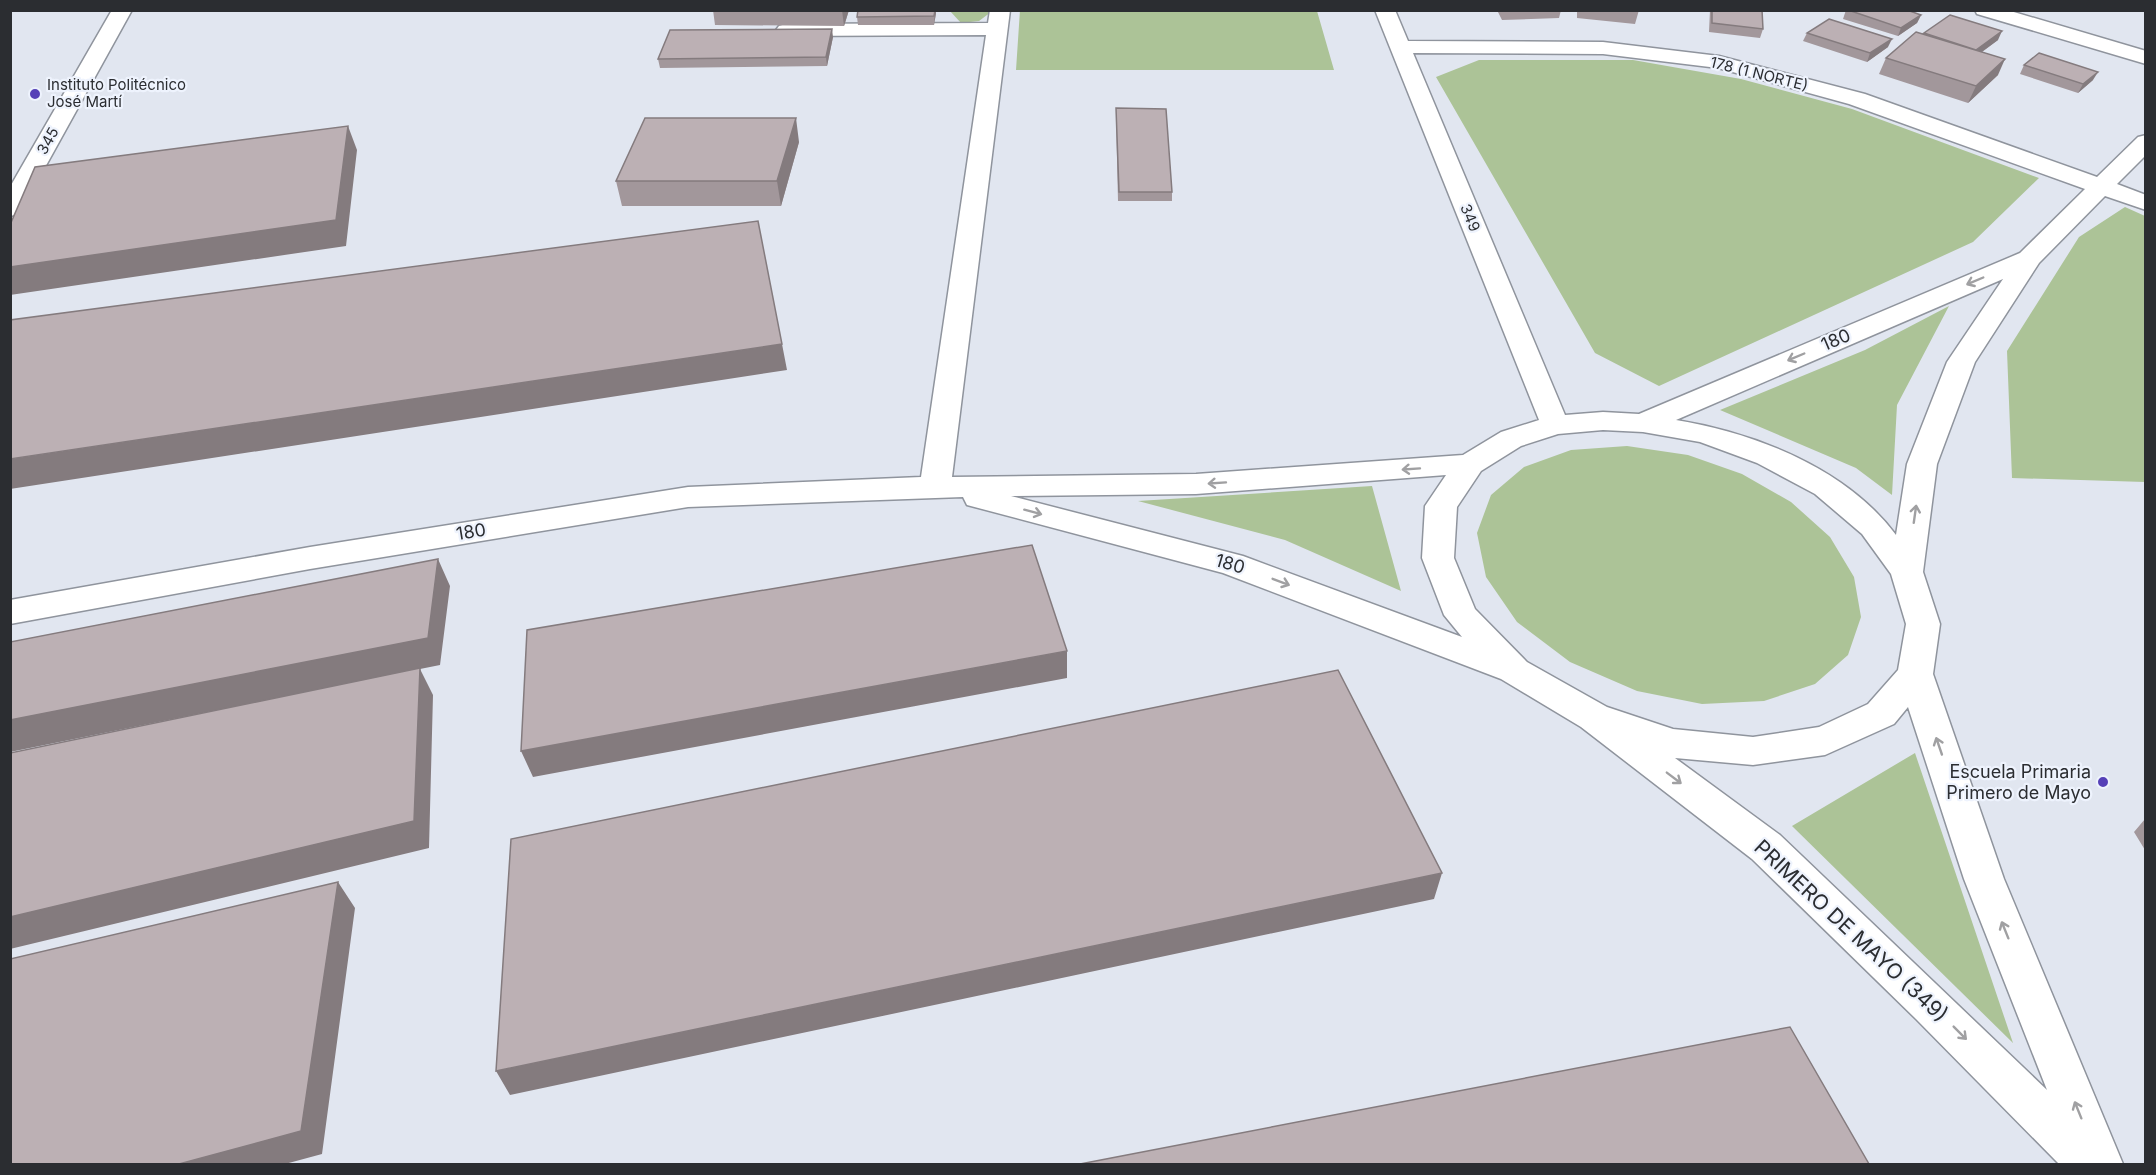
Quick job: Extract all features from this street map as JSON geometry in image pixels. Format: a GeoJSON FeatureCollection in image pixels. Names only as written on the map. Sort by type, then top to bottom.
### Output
{"type":"FeatureCollection","features":[{"type":"Feature","properties":{"kind":"street","name":"345"},"geometry":{"type":"LineString","coordinates":[[10,209],[122,10]]}},
{"type":"Feature","properties":{"kind":"street","name":"349"},"geometry":{"type":"LineString","coordinates":[[1385,10],[1555,424]]}},
{"type":"Feature","properties":{"kind":"street"},"geometry":{"type":"LineString","coordinates":[[1984,10],[2145,58]]}},
{"type":"Feature","properties":{"kind":"street"},"geometry":{"type":"LineString","coordinates":[[770,31],[999,20],[935,487]]}},
{"type":"Feature","properties":{"kind":"street","name":"178 (1 NORTE)"},"geometry":{"type":"LineString","coordinates":[[1400,46],[1603,48],[1719,62],[1857,99],[2102,185],[2145,203]]}},
{"type":"Feature","properties":{"kind":"street","name":"180"},"geometry":{"type":"LineString","coordinates":[[1907,572],[1922,464],[1962,362],[2029,258],[2145,142]]}},
{"type":"Feature","properties":{"kind":"street","name":"180"},"geometry":{"type":"LineString","coordinates":[[1643,423],[2029,258]]}},
{"type":"Feature","properties":{"kind":"street"},"geometry":{"type":"LineString","coordinates":[[1915,674],[1881,714],[1825,741],[1753,751],[1673,743],[1593,717],[1515,671],[1461,615],[1438,558],[1441,506],[1470,464],[1511,439],[1555,424],[1603,421],[1643,423],[1717,437],[1768,456],[1826,487],[1873,526],[1907,572],[1923,624],[1915,674],[1984,879],[2100,1164]]}},
{"type":"Feature","properties":{"kind":"street","name":"180"},"geometry":{"type":"LineString","coordinates":[[10,612],[310,558],[688,497],[935,487],[1196,484],[1470,464]]}},
{"type":"Feature","properties":{"kind":"street","name":"180"},"geometry":{"type":"LineString","coordinates":[[935,487],[1232,564],[1515,671]]}},
{"type":"Feature","properties":{"kind":"street","name":"PRIMERO DE MAYO (349)"},"geometry":{"type":"LineString","coordinates":[[1593,717],[1766,846],[2091,1164]]}},
{"type":"Feature","properties":{"kind":"green space"},"geometry":{"type":"Polygon","coordinates":[[[984,10],[991,12],[979,21],[961,23],[950,11],[984,10]]]}},
{"type":"Feature","properties":{"kind":"green space"},"geometry":{"type":"Polygon","coordinates":[[[1020,10],[1317,11],[1334,70],[1016,70],[1020,10]]]}},
{"type":"Feature","properties":{"kind":"green space"},"geometry":{"type":"Polygon","coordinates":[[[1479,60],[1633,60],[1741,79],[1852,109],[2039,178],[1973,242],[1659,386],[1595,353],[1436,77],[1479,60]]]}},
{"type":"Feature","properties":{"kind":"green space"},"geometry":{"type":"Polygon","coordinates":[[[2125,207],[2145,216],[2145,482],[2012,478],[2007,351],[2079,237],[2125,207]]]}},
{"type":"Feature","properties":{"kind":"green space"},"geometry":{"type":"Polygon","coordinates":[[[1949,306],[1897,405],[1892,495],[1856,468],[1720,410],[1865,350],[1949,306]]]}},
{"type":"Feature","properties":{"kind":"green space"},"geometry":{"type":"Polygon","coordinates":[[[1627,446],[1688,455],[1742,474],[1791,502],[1830,537],[1854,577],[1861,617],[1848,655],[1815,684],[1764,701],[1702,704],[1637,691],[1570,662],[1517,622],[1486,577],[1477,533],[1491,495],[1524,467],[1571,450],[1627,446]]]}},
{"type":"Feature","properties":{"kind":"green space"},"geometry":{"type":"Polygon","coordinates":[[[1372,486],[1401,591],[1285,540],[1138,501],[1372,486]]]}},
{"type":"Feature","properties":{"kind":"green space"},"geometry":{"type":"Polygon","coordinates":[[[1915,753],[2013,1043],[1792,826],[1915,753]]]}},
{"type":"Feature","properties":{"kind":"building"},"geometry":{"type":"Polygon","coordinates":[[[858,10],[935,10],[934,16],[857,17],[858,10]]]}},
{"type":"Feature","properties":{"kind":"building"},"geometry":{"type":"Polygon","coordinates":[[[1712,10],[1762,10],[1763,29],[1712,23],[1712,10]]]}},
{"type":"Feature","properties":{"kind":"building"},"geometry":{"type":"Polygon","coordinates":[[[1848,10],[1907,10],[1921,15],[1901,28],[1848,10]]]}},
{"type":"Feature","properties":{"kind":"building"},"geometry":{"type":"Polygon","coordinates":[[[1950,15],[2002,31],[1976,50],[1924,33],[1950,15]]]}},
{"type":"Feature","properties":{"kind":"building"},"geometry":{"type":"Polygon","coordinates":[[[1829,19],[1892,39],[1870,53],[1807,33],[1829,19]]]}},
{"type":"Feature","properties":{"kind":"building"},"geometry":{"type":"Polygon","coordinates":[[[832,29],[826,57],[658,59],[670,30],[832,29]]]}},
{"type":"Feature","properties":{"kind":"building"},"geometry":{"type":"Polygon","coordinates":[[[1916,32],[2005,59],[1976,86],[1886,58],[1916,32]]]}},
{"type":"Feature","properties":{"kind":"building"},"geometry":{"type":"Polygon","coordinates":[[[2039,53],[2098,72],[2083,84],[2024,65],[2039,53]]]}},
{"type":"Feature","properties":{"kind":"building"},"geometry":{"type":"Polygon","coordinates":[[[1116,108],[1166,109],[1172,192],[1119,192],[1116,108]]]}},
{"type":"Feature","properties":{"kind":"building"},"geometry":{"type":"Polygon","coordinates":[[[645,118],[796,118],[777,181],[616,181],[645,118]]]}},
{"type":"Feature","properties":{"kind":"building"},"geometry":{"type":"Polygon","coordinates":[[[348,126],[336,220],[10,267],[10,225],[35,167],[348,126]]]}},
{"type":"Feature","properties":{"kind":"building"},"geometry":{"type":"Polygon","coordinates":[[[758,221],[782,344],[10,459],[10,320],[758,221]]]}},
{"type":"Feature","properties":{"kind":"building"},"geometry":{"type":"Polygon","coordinates":[[[1032,545],[1067,651],[521,751],[527,630],[1032,545]]]}},
{"type":"Feature","properties":{"kind":"building"},"geometry":{"type":"Polygon","coordinates":[[[438,559],[428,638],[10,720],[10,642],[438,559]]]}},
{"type":"Feature","properties":{"kind":"building"},"geometry":{"type":"Polygon","coordinates":[[[420,668],[414,821],[10,917],[10,753],[420,668]]]}},
{"type":"Feature","properties":{"kind":"building"},"geometry":{"type":"Polygon","coordinates":[[[1338,670],[1442,873],[496,1071],[511,839],[1338,670]]]}},
{"type":"Feature","properties":{"kind":"building"},"geometry":{"type":"Polygon","coordinates":[[[338,882],[301,1131],[179,1164],[10,1164],[10,959],[338,882]]]}},
{"type":"Feature","properties":{"kind":"building"},"geometry":{"type":"Polygon","coordinates":[[[1790,1027],[1869,1164],[1080,1164],[1790,1027]]]}},
{"type":"Feature","properties":{"kind":"place","name":"Instituto Politécnico José Martí"},"geometry":{"type":"Point","coordinates":[35,94]}},
{"type":"Feature","properties":{"kind":"place","name":"Escuela Primaria Primero de Mayo"},"geometry":{"type":"Point","coordinates":[2103,782]}}]}
